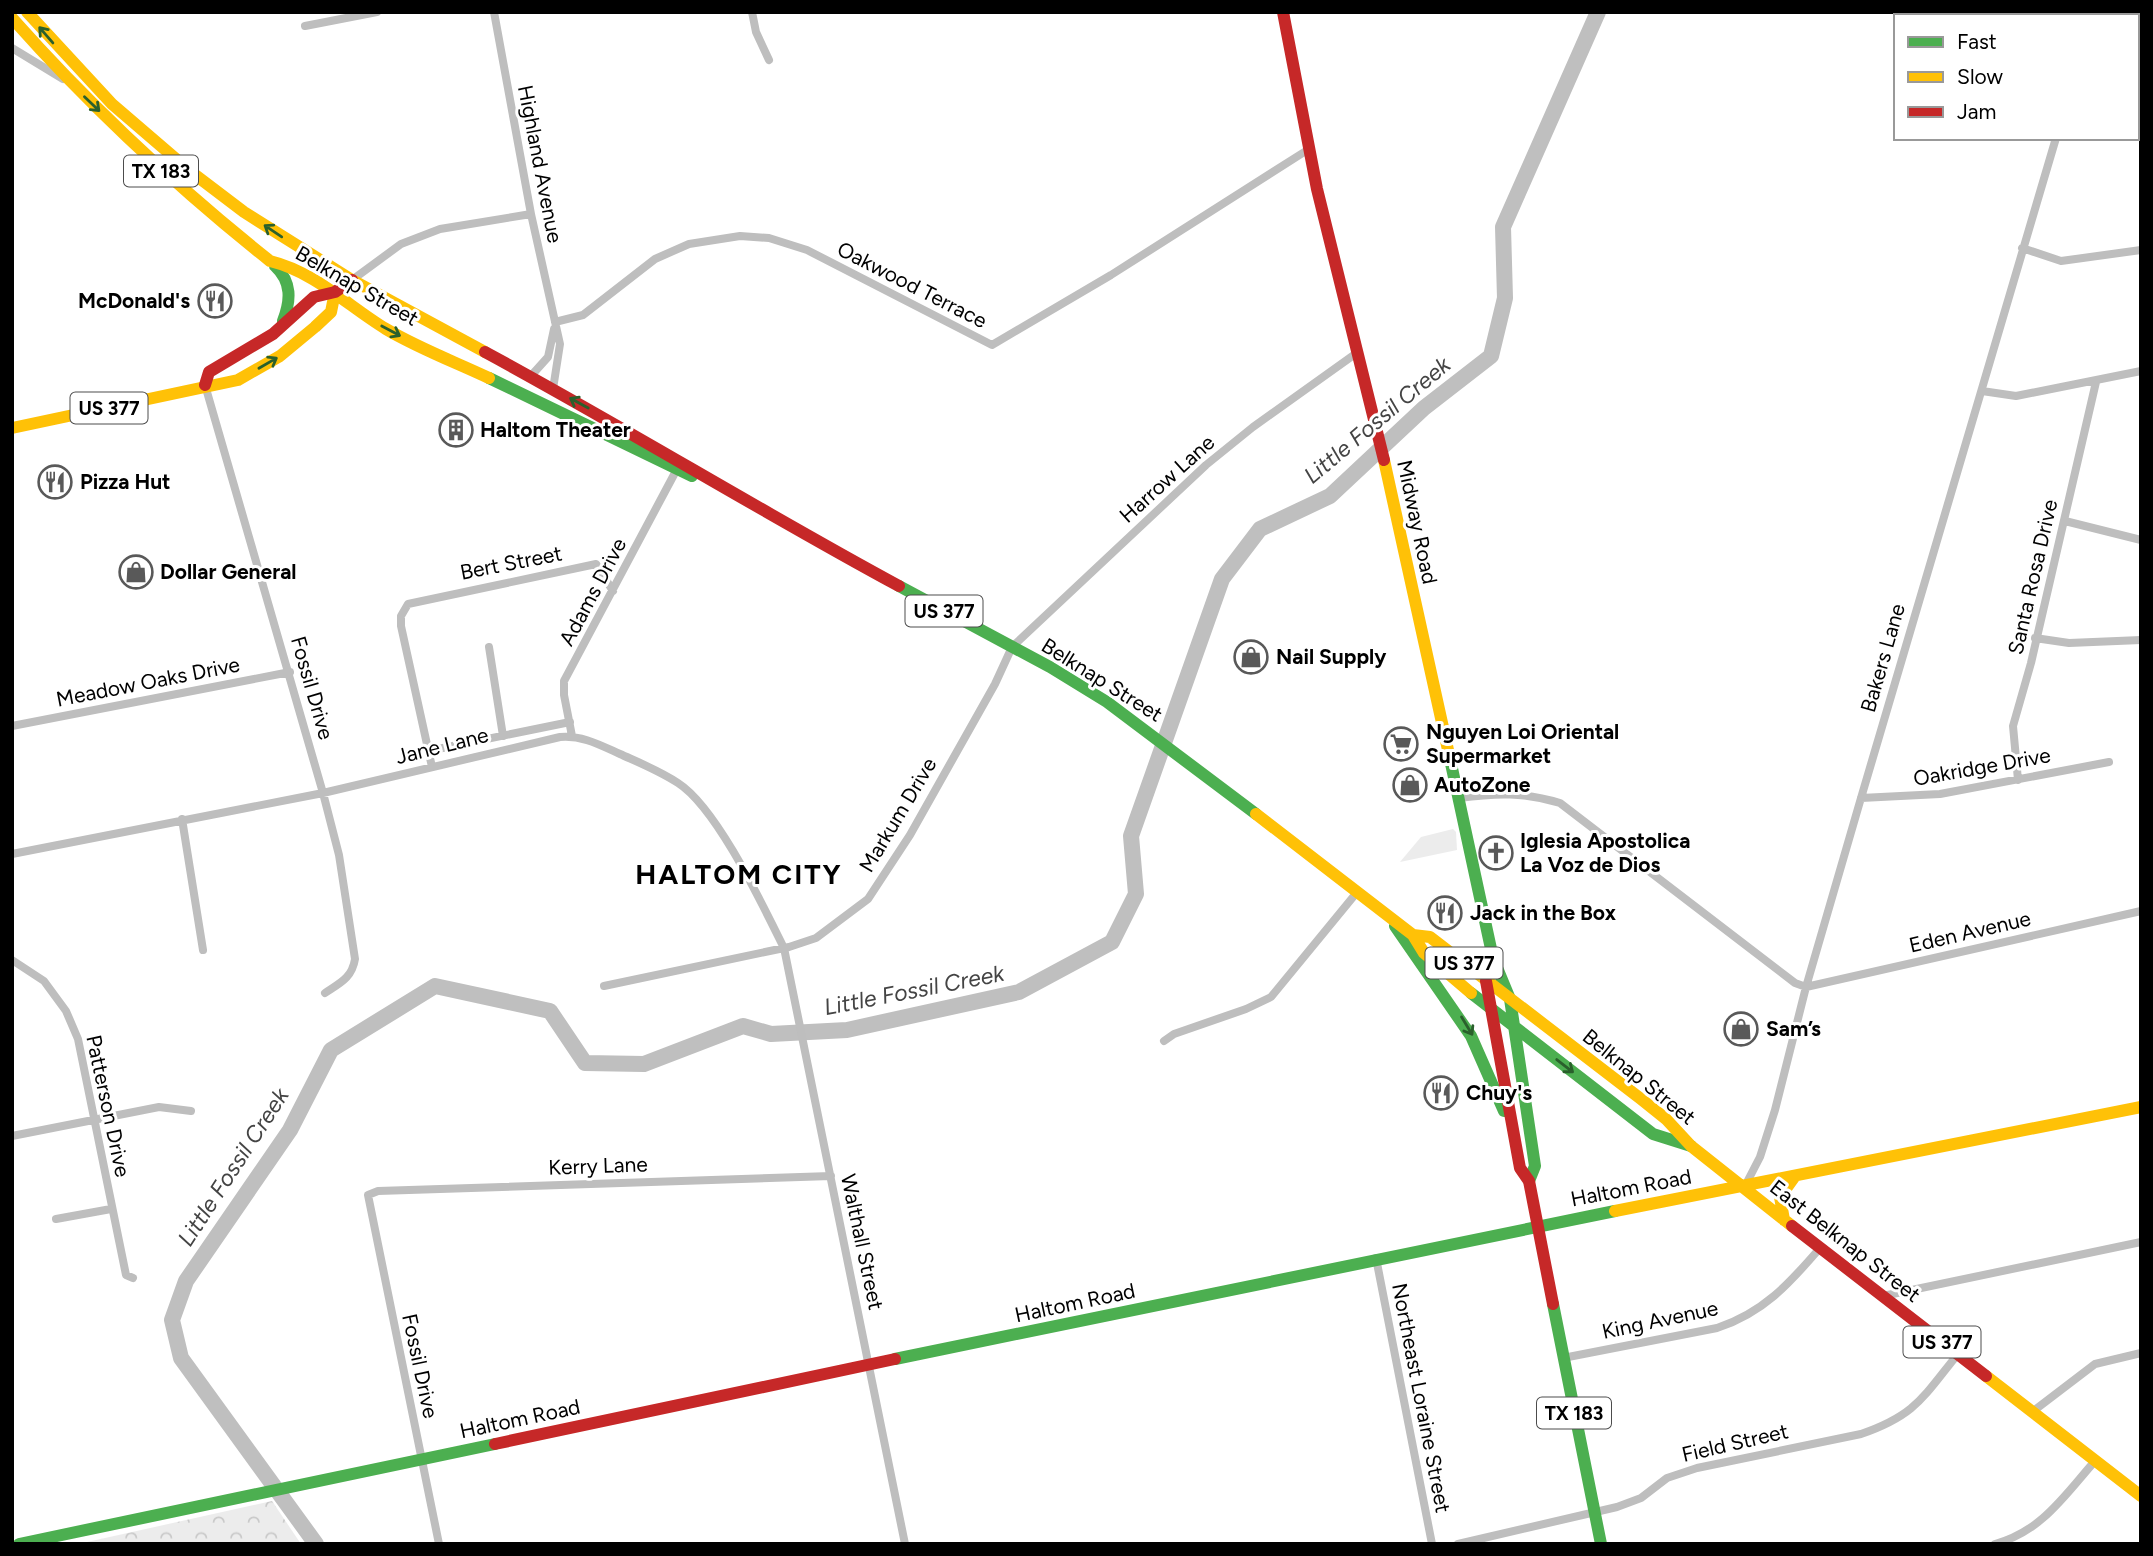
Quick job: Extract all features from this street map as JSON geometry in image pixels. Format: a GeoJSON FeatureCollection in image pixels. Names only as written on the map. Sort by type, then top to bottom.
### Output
{"type":"FeatureCollection","features":[{"type":"Feature","properties":{"kind":"main road","name":"Belknap Street"},"geometry":{"type":"LineString","coordinates":[[27,12],[112,104],[190,171],[244,212],[352,280],[553,388],[678,459],[743,500]]}},
{"type":"Feature","properties":{"kind":"main road","name":"Midway Road"},"geometry":{"type":"LineString","coordinates":[[1283,12],[1309,149],[1387,473],[1493,958],[1510,999]]}},
{"type":"Feature","properties":{"kind":"main road","name":"Belknap Street"},"geometry":{"type":"LineString","coordinates":[[12,18],[74,86],[171,180],[270,261],[282,264],[335,292],[386,329],[743,500],[1076,682],[1143,726],[1359,891],[1413,935],[1424,953],[1491,1010],[1653,1134],[1691,1146]]}},
{"type":"Feature","properties":{"kind":"main road"},"geometry":{"type":"LineString","coordinates":[[270,261],[284,274],[291,294],[290,306],[281,327]]}},
{"type":"Feature","properties":{"kind":"main road","name":"US 377"},"geometry":{"type":"LineString","coordinates":[[205,385],[209,372],[237,358],[281,327],[314,297],[335,292],[352,280]]}},
{"type":"Feature","properties":{"kind":"main road","name":"US 377"},"geometry":{"type":"LineString","coordinates":[[12,427],[238,380],[280,356],[331,312],[335,292]]}},
{"type":"Feature","properties":{"kind":"main road"},"geometry":{"type":"LineString","coordinates":[[1384,912],[1443,988],[1472,1033],[1494,1082],[1517,1154]]}},
{"type":"Feature","properties":{"kind":"main road","name":"Belknap Street"},"geometry":{"type":"LineString","coordinates":[[1413,935],[1430,937],[1666,1119],[1691,1146]]}},
{"type":"Feature","properties":{"kind":"main road","name":"Midway Road"},"geometry":{"type":"LineString","coordinates":[[1486,981],[1493,958]]}},
{"type":"Feature","properties":{"kind":"main road","name":"TX 183"},"geometry":{"type":"LineString","coordinates":[[1486,981],[1517,1154],[1520,1168],[1529,1181],[1601,1544]]}},
{"type":"Feature","properties":{"kind":"main road","name":"TX 183"},"geometry":{"type":"LineString","coordinates":[[1510,999],[1535,1166],[1529,1181]]}},
{"type":"Feature","properties":{"kind":"main road"},"geometry":{"type":"LineString","coordinates":[[1521,1071],[1525,1051],[1540,1047]]}},
{"type":"Feature","properties":{"kind":"main road"},"geometry":{"type":"LineString","coordinates":[[1507,1088],[1524,1086]]}},
{"type":"Feature","properties":{"kind":"main road","name":"Haltom Road"},"geometry":{"type":"LineString","coordinates":[[19,1544],[870,1367],[1376,1258],[2141,1107]]}},
{"type":"Feature","properties":{"kind":"main road","name":"East Belknap Street"},"geometry":{"type":"LineString","coordinates":[[1691,1146],[2141,1496]]}},
{"type":"Feature","properties":{"kind":"main road"},"geometry":{"type":"LineString","coordinates":[[1784,1220],[1780,1197],[1795,1176]]}},
{"type":"Feature","properties":{"kind":"street"},"geometry":{"type":"LineString","coordinates":[[305,26],[377,12]]}},
{"type":"Feature","properties":{"kind":"street","name":"Highland Avenue"},"geometry":{"type":"LineString","coordinates":[[494,12],[531,214],[555,322]]}},
{"type":"Feature","properties":{"kind":"street"},"geometry":{"type":"LineString","coordinates":[[752,12],[756,32],[769,60]]}},
{"type":"Feature","properties":{"kind":"street"},"geometry":{"type":"LineString","coordinates":[[12,48],[74,86]]}},
{"type":"Feature","properties":{"kind":"street","name":"Bakers Lane"},"geometry":{"type":"LineString","coordinates":[[1745,1186],[1760,1157],[1775,1110],[1806,986],[2055,140]]}},
{"type":"Feature","properties":{"kind":"street","name":"Oakwood Terrace"},"geometry":{"type":"LineString","coordinates":[[555,322],[583,315],[654,259],[689,244],[740,236],[769,238],[807,250],[992,345],[1100,282],[1309,149]]}},
{"type":"Feature","properties":{"kind":"street"},"geometry":{"type":"LineString","coordinates":[[352,280],[401,244],[440,229],[531,214]]}},
{"type":"Feature","properties":{"kind":"street"},"geometry":{"type":"LineString","coordinates":[[2022,248],[2061,261],[2141,250]]}},
{"type":"Feature","properties":{"kind":"street"},"geometry":{"type":"LineString","coordinates":[[530,377],[548,357],[555,322]]}},
{"type":"Feature","properties":{"kind":"street"},"geometry":{"type":"LineString","coordinates":[[553,388],[560,352],[555,322]]}},
{"type":"Feature","properties":{"kind":"street","name":"Harrow Lane"},"geometry":{"type":"LineString","coordinates":[[1012,647],[1206,465],[1253,427],[1358,352]]}},
{"type":"Feature","properties":{"kind":"street"},"geometry":{"type":"LineString","coordinates":[[1982,391],[2016,396],[2141,371]]}},
{"type":"Feature","properties":{"kind":"street","name":"Santa Rosa Drive"},"geometry":{"type":"LineString","coordinates":[[2018,780],[2013,726],[2095,382]]}},
{"type":"Feature","properties":{"kind":"street","name":"Fossil Drive"},"geometry":{"type":"LineString","coordinates":[[205,385],[290,672],[339,855],[355,959],[353,970],[346,979],[325,993]]}},
{"type":"Feature","properties":{"kind":"street","name":"Adams Drive"},"geometry":{"type":"LineString","coordinates":[[572,736],[567,723],[564,681],[677,469]]}},
{"type":"Feature","properties":{"kind":"street"},"geometry":{"type":"LineString","coordinates":[[2064,521],[2141,540]]}},
{"type":"Feature","properties":{"kind":"street","name":"Bert Street"},"geometry":{"type":"LineString","coordinates":[[429,754],[401,626],[404,609],[424,598],[596,564],[613,591]]}},
{"type":"Feature","properties":{"kind":"street"},"geometry":{"type":"LineString","coordinates":[[2035,638],[2069,643],[2141,640]]}},
{"type":"Feature","properties":{"kind":"street","name":"Markum Drive"},"geometry":{"type":"LineString","coordinates":[[604,986],[784,948],[816,938],[868,899],[911,835],[1012,647]]}},
{"type":"Feature","properties":{"kind":"street"},"geometry":{"type":"LineString","coordinates":[[489,648],[503,736]]}},
{"type":"Feature","properties":{"kind":"street","name":"Meadow Oaks Drive"},"geometry":{"type":"LineString","coordinates":[[12,726],[290,672]]}},
{"type":"Feature","properties":{"kind":"street"},"geometry":{"type":"LineString","coordinates":[[432,767],[429,754],[567,723]]}},
{"type":"Feature","properties":{"kind":"street","name":"Jane Lane"},"geometry":{"type":"LineString","coordinates":[[12,854],[323,793],[532,742],[572,736],[591,741],[652,768],[690,792],[760,898],[784,948]]}},
{"type":"Feature","properties":{"kind":"street","name":"Oakridge Drive"},"geometry":{"type":"LineString","coordinates":[[1861,798],[1940,794],[2109,762]]}},
{"type":"Feature","properties":{"kind":"street"},"geometry":{"type":"LineString","coordinates":[[1459,798],[1500,792],[1529,793],[1560,803],[1795,983],[1806,986]]}},
{"type":"Feature","properties":{"kind":"street"},"geometry":{"type":"LineString","coordinates":[[182,819],[203,950]]}},
{"type":"Feature","properties":{"kind":"street"},"geometry":{"type":"LineString","coordinates":[[1164,1041],[1174,1034],[1246,1009],[1271,997],[1359,891]]}},
{"type":"Feature","properties":{"kind":"street","name":"Eden Avenue"},"geometry":{"type":"LineString","coordinates":[[1806,986],[2141,911]]}},
{"type":"Feature","properties":{"kind":"street","name":"Walthall Street"},"geometry":{"type":"LineString","coordinates":[[784,948],[905,1544]]}},
{"type":"Feature","properties":{"kind":"street","name":"Patterson Drive"},"geometry":{"type":"LineString","coordinates":[[12,960],[44,981],[66,1011],[78,1039],[126,1275],[133,1278]]}},
{"type":"Feature","properties":{"kind":"street"},"geometry":{"type":"LineString","coordinates":[[12,1136],[159,1107],[191,1111]]}},
{"type":"Feature","properties":{"kind":"street","name":"Kerry Lane"},"geometry":{"type":"LineString","coordinates":[[369,1195],[378,1191],[831,1175]]}},
{"type":"Feature","properties":{"kind":"street","name":"Fossil Drive"},"geometry":{"type":"LineString","coordinates":[[369,1195],[439,1544]]}},
{"type":"Feature","properties":{"kind":"street"},"geometry":{"type":"LineString","coordinates":[[56,1219],[111,1209]]}},
{"type":"Feature","properties":{"kind":"street"},"geometry":{"type":"LineString","coordinates":[[1884,1296],[2141,1242]]}},
{"type":"Feature","properties":{"kind":"street","name":"King Avenue"},"geometry":{"type":"LineString","coordinates":[[1563,1358],[1717,1328],[1741,1320],[1762,1308],[1790,1283],[1820,1248]]}},
{"type":"Feature","properties":{"kind":"street","name":"Northeast Loraine Street"},"geometry":{"type":"LineString","coordinates":[[1376,1258],[1432,1544]]}},
{"type":"Feature","properties":{"kind":"street"},"geometry":{"type":"LineString","coordinates":[[2032,1412],[2095,1364],[2141,1353]]}},
{"type":"Feature","properties":{"kind":"street","name":"Field Street"},"geometry":{"type":"LineString","coordinates":[[1458,1544],[1595,1515],[1641,1498],[1667,1478],[1697,1468],[1861,1434],[1898,1420],[1912,1410],[1958,1354]]}},
{"type":"Feature","properties":{"kind":"street"},"geometry":{"type":"LineString","coordinates":[[1995,1544],[2016,1538],[2036,1526],[2095,1461]]}},
{"type":"Feature","properties":{"kind":"green space"},"geometry":{"type":"Polygon","coordinates":[[[1453,829],[1456,832],[1457,850],[1400,862],[1421,837],[1453,829]]]}},
{"type":"Feature","properties":{"kind":"green space"},"geometry":{"type":"Polygon","coordinates":[[[272,1501],[301,1544],[78,1544],[272,1501]]]}},
{"type":"Feature","properties":{"kind":"waterway","name":"Little Fossil Creek"},"geometry":{"type":"LineString","coordinates":[[316,1544],[181,1358],[172,1320],[186,1281],[290,1130],[331,1050],[435,986],[550,1011],[585,1063],[644,1064],[743,1026],[771,1034],[847,1030],[1019,992],[1112,942],[1136,894],[1131,836],[1222,579],[1260,529],[1330,496],[1424,408],[1491,356],[1505,298],[1503,227],[1598,12]]}},
{"type":"Feature","properties":{"kind":"traffic: fast"},"geometry":{"type":"LineString","coordinates":[[275,266],[287,285],[288,306],[283,321]]}},
{"type":"Feature","properties":{"kind":"traffic: fast"},"geometry":{"type":"LineString","coordinates":[[489,378],[692,476]]}},
{"type":"Feature","properties":{"kind":"traffic: fast"},"geometry":{"type":"LineString","coordinates":[[899,586],[1050,667],[1107,702],[1256,814]]}},
{"type":"Feature","properties":{"kind":"traffic: fast"},"geometry":{"type":"LineString","coordinates":[[1450,759],[1493,958],[1510,999]]}},
{"type":"Feature","properties":{"kind":"traffic: fast"},"geometry":{"type":"LineString","coordinates":[[1395,926],[1471,1036],[1504,1111]]}},
{"type":"Feature","properties":{"kind":"traffic: fast"},"geometry":{"type":"LineString","coordinates":[[1471,993],[1653,1134],[1691,1146]]}},
{"type":"Feature","properties":{"kind":"traffic: fast"},"geometry":{"type":"LineString","coordinates":[[1510,999],[1535,1166],[1529,1181]]}},
{"type":"Feature","properties":{"kind":"traffic: fast"},"geometry":{"type":"LineString","coordinates":[[895,1359],[1615,1211]]}},
{"type":"Feature","properties":{"kind":"traffic: fast"},"geometry":{"type":"LineString","coordinates":[[1553,1304],[1601,1544]]}},
{"type":"Feature","properties":{"kind":"traffic: fast"},"geometry":{"type":"LineString","coordinates":[[19,1544],[495,1444]]}},
{"type":"Feature","properties":{"kind":"traffic: slow"},"geometry":{"type":"LineString","coordinates":[[27,12],[112,104],[190,171],[244,212],[352,280],[485,352]]}},
{"type":"Feature","properties":{"kind":"traffic: slow"},"geometry":{"type":"LineString","coordinates":[[12,18],[136,145],[270,261],[316,281],[398,336],[489,378]]}},
{"type":"Feature","properties":{"kind":"traffic: slow"},"geometry":{"type":"LineString","coordinates":[[12,428],[238,380],[280,356],[315,327],[331,312],[335,292]]}},
{"type":"Feature","properties":{"kind":"traffic: slow"},"geometry":{"type":"LineString","coordinates":[[1384,460],[1450,759]]}},
{"type":"Feature","properties":{"kind":"traffic: slow"},"geometry":{"type":"LineString","coordinates":[[1256,814],[1413,935],[1424,953],[1471,993]]}},
{"type":"Feature","properties":{"kind":"traffic: slow"},"geometry":{"type":"LineString","coordinates":[[1413,935],[1430,937],[1641,1099],[1666,1119],[1691,1146],[1792,1226]]}},
{"type":"Feature","properties":{"kind":"traffic: slow"},"geometry":{"type":"LineString","coordinates":[[1615,1211],[2141,1107]]}},
{"type":"Feature","properties":{"kind":"traffic: slow"},"geometry":{"type":"LineString","coordinates":[[1784,1220],[1780,1197],[1795,1176]]}},
{"type":"Feature","properties":{"kind":"traffic: slow"},"geometry":{"type":"LineString","coordinates":[[1986,1376],[2141,1496]]}},
{"type":"Feature","properties":{"kind":"traffic: jam"},"geometry":{"type":"LineString","coordinates":[[1283,12],[1317,189],[1384,460]]}},
{"type":"Feature","properties":{"kind":"traffic: jam"},"geometry":{"type":"LineString","coordinates":[[205,385],[209,372],[273,334],[314,297],[335,292],[352,280]]}},
{"type":"Feature","properties":{"kind":"traffic: jam"},"geometry":{"type":"LineString","coordinates":[[485,352],[899,586]]}},
{"type":"Feature","properties":{"kind":"traffic: jam"},"geometry":{"type":"LineString","coordinates":[[1486,981],[1520,1168],[1529,1181],[1553,1304]]}},
{"type":"Feature","properties":{"kind":"traffic: jam"},"geometry":{"type":"LineString","coordinates":[[1792,1226],[1986,1376]]}},
{"type":"Feature","properties":{"kind":"traffic: jam"},"geometry":{"type":"LineString","coordinates":[[495,1444],[895,1359]]}},
{"type":"Feature","properties":{"kind":"place","name":"McDonald's"},"geometry":{"type":"Point","coordinates":[215,301]}},
{"type":"Feature","properties":{"kind":"place","name":"Haltom Theater"},"geometry":{"type":"Point","coordinates":[456,430]}},
{"type":"Feature","properties":{"kind":"place","name":"Pizza Hut"},"geometry":{"type":"Point","coordinates":[55,482]}},
{"type":"Feature","properties":{"kind":"place","name":"Dollar General"},"geometry":{"type":"Point","coordinates":[136,572]}},
{"type":"Feature","properties":{"kind":"place","name":"Nail Supply"},"geometry":{"type":"Point","coordinates":[1251,657]}},
{"type":"Feature","properties":{"kind":"place","name":"Nguyen Loi Oriental Supermarket"},"geometry":{"type":"Point","coordinates":[1401,744]}},
{"type":"Feature","properties":{"kind":"place","name":"AutoZone"},"geometry":{"type":"Point","coordinates":[1410,785]}},
{"type":"Feature","properties":{"kind":"place","name":"Iglesia Apostolica La Voz de Dios"},"geometry":{"type":"Point","coordinates":[1496,853]}},
{"type":"Feature","properties":{"kind":"place","name":"Jack in the Box"},"geometry":{"type":"Point","coordinates":[1445,913]}},
{"type":"Feature","properties":{"kind":"place","name":"Sam’s"},"geometry":{"type":"Point","coordinates":[1741,1029]}},
{"type":"Feature","properties":{"kind":"place","name":"Chuy's"},"geometry":{"type":"Point","coordinates":[1441,1093]}},
{"type":"Feature","properties":{"kind":"district","name":"HALTOM CITY"},"geometry":{"type":"Point","coordinates":[739,874]}}]}
